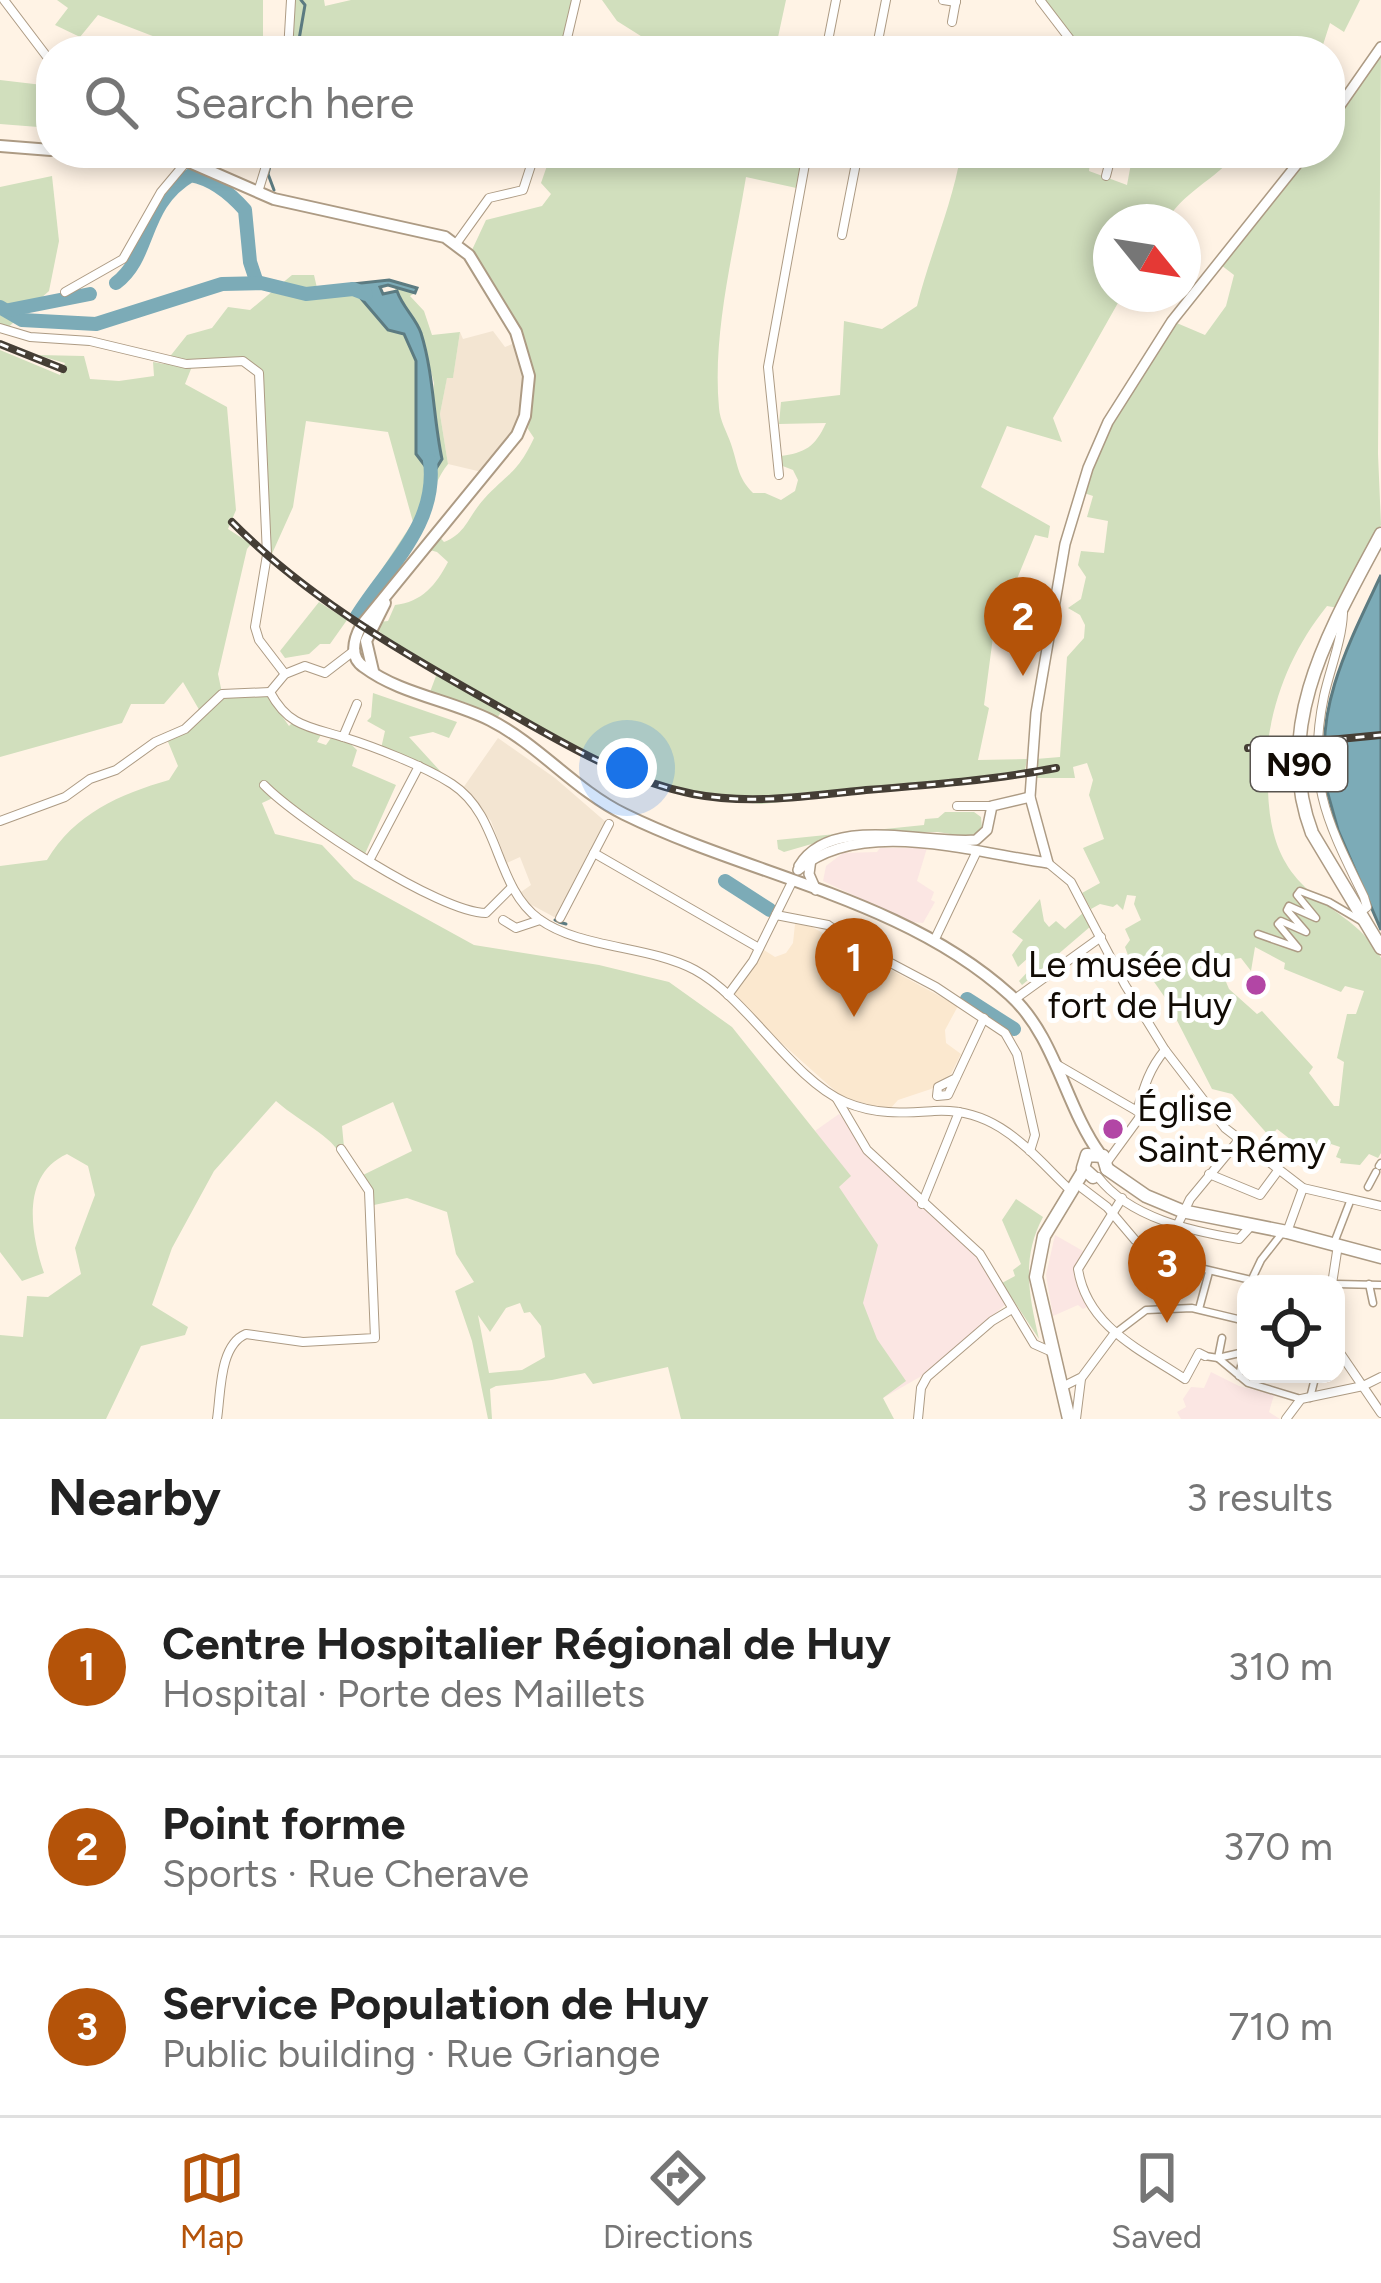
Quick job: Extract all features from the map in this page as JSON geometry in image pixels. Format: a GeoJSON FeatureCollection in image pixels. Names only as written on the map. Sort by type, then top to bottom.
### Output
{"type":"FeatureCollection","features":[{"type":"Feature","properties":{"kind":"main road"},"geometry":{"type":"LineString","coordinates":[[0,146],[36,150]]}},
{"type":"Feature","properties":{"kind":"main road"},"geometry":{"type":"LineString","coordinates":[[202,168],[257,193],[445,237],[469,256],[525,356],[529,376],[525,416],[505,452],[393,586],[360,649],[372,675],[503,727],[616,811],[691,846],[795,876],[816,890],[934,942],[1015,999],[1075,1103],[1096,1167],[1153,1200],[1182,1211],[1285,1231],[1381,1257]]}},
{"type":"Feature","properties":{"kind":"main road","name":"N90"},"geometry":{"type":"LineString","coordinates":[[1381,534],[1324,640],[1305,701],[1300,783],[1304,812],[1320,850],[1381,948]]}},
{"type":"Feature","properties":{"kind":"main road"},"geometry":{"type":"LineString","coordinates":[[1072,1419],[1038,1296],[1038,1254],[1052,1219],[1096,1167]]}},
{"type":"Feature","properties":{"kind":"street"},"geometry":{"type":"LineString","coordinates":[[4,0],[36,42]]}},
{"type":"Feature","properties":{"kind":"street"},"geometry":{"type":"LineString","coordinates":[[289,36],[291,0]]}},
{"type":"Feature","properties":{"kind":"street"},"geometry":{"type":"LineString","coordinates":[[568,36],[576,0]]}},
{"type":"Feature","properties":{"kind":"street"},"geometry":{"type":"LineString","coordinates":[[829,36],[836,0]]}},
{"type":"Feature","properties":{"kind":"street"},"geometry":{"type":"LineString","coordinates":[[879,36],[886,0]]}},
{"type":"Feature","properties":{"kind":"street"},"geometry":{"type":"LineString","coordinates":[[943,0],[956,1],[952,22]]}},
{"type":"Feature","properties":{"kind":"street"},"geometry":{"type":"LineString","coordinates":[[1040,0],[1068,36]]}},
{"type":"Feature","properties":{"kind":"street"},"geometry":{"type":"LineString","coordinates":[[1345,98],[1381,46]]}},
{"type":"Feature","properties":{"kind":"street"},"geometry":{"type":"LineString","coordinates":[[65,292],[123,259],[161,192],[181,168]]}},
{"type":"Feature","properties":{"kind":"street"},"geometry":{"type":"LineString","coordinates":[[257,193],[265,168]]}},
{"type":"Feature","properties":{"kind":"street"},"geometry":{"type":"LineString","coordinates":[[456,244],[489,198],[523,190],[530,168]]}},
{"type":"Feature","properties":{"kind":"street"},"geometry":{"type":"LineString","coordinates":[[778,476],[768,367],[804,168]]}},
{"type":"Feature","properties":{"kind":"street"},"geometry":{"type":"LineString","coordinates":[[842,236],[854,168]]}},
{"type":"Feature","properties":{"kind":"street"},"geometry":{"type":"LineString","coordinates":[[1106,176],[1108,168]]}},
{"type":"Feature","properties":{"kind":"street"},"geometry":{"type":"LineString","coordinates":[[1048,862],[1030,797],[1039,696],[1065,544],[1102,435],[1187,299],[1294,168]]}},
{"type":"Feature","properties":{"kind":"street"},"geometry":{"type":"LineString","coordinates":[[0,328],[29,337],[90,341],[186,364],[242,361],[259,373],[267,555],[255,627],[259,640],[285,674]]}},
{"type":"Feature","properties":{"kind":"street"},"geometry":{"type":"LineString","coordinates":[[0,821],[116,770],[155,742],[185,729],[222,694],[270,692],[285,674],[304,667],[325,673],[360,649]]}},
{"type":"Feature","properties":{"kind":"street"},"geometry":{"type":"LineString","coordinates":[[270,692],[293,722],[419,766],[458,788],[487,823],[512,887],[540,920],[564,932],[674,961],[709,979],[836,1098],[901,1115],[959,1112],[1010,1130],[1110,1213],[1135,1240],[1166,1260],[1237,1278]]}},
{"type":"Feature","properties":{"kind":"street"},"geometry":{"type":"LineString","coordinates":[[343,737],[358,704]]}},
{"type":"Feature","properties":{"kind":"street"},"geometry":{"type":"LineString","coordinates":[[370,859],[419,766]]}},
{"type":"Feature","properties":{"kind":"street"},"geometry":{"type":"LineString","coordinates":[[264,785],[324,835],[408,884],[470,911],[486,913],[512,887]]}},
{"type":"Feature","properties":{"kind":"street"},"geometry":{"type":"LineString","coordinates":[[957,806],[992,806],[1030,797]]}},
{"type":"Feature","properties":{"kind":"street"},"geometry":{"type":"LineString","coordinates":[[728,995],[814,848],[858,837],[976,840],[987,830],[992,806]]}},
{"type":"Feature","properties":{"kind":"street"},"geometry":{"type":"LineString","coordinates":[[560,918],[608,824]]}},
{"type":"Feature","properties":{"kind":"street"},"geometry":{"type":"LineString","coordinates":[[795,876],[812,859],[880,842],[929,843],[1048,862],[1063,872],[1165,1050],[1238,1141],[1303,1188],[1362,1196],[1381,1206]]}},
{"type":"Feature","properties":{"kind":"street"},"geometry":{"type":"LineString","coordinates":[[934,942],[977,851]]}},
{"type":"Feature","properties":{"kind":"street"},"geometry":{"type":"LineString","coordinates":[[594,853],[759,948]]}},
{"type":"Feature","properties":{"kind":"street"},"geometry":{"type":"LineString","coordinates":[[812,859],[809,874],[816,890]]}},
{"type":"Feature","properties":{"kind":"street"},"geometry":{"type":"LineString","coordinates":[[1258,934],[1298,948],[1278,924],[1281,921],[1306,932],[1287,910],[1289,906],[1316,918],[1297,895],[1300,891],[1364,918]]}},
{"type":"Feature","properties":{"kind":"street"},"geometry":{"type":"LineString","coordinates":[[776,915],[828,925],[853,944],[936,986],[1005,1033],[1017,1054],[1035,1135],[1030,1151]]}},
{"type":"Feature","properties":{"kind":"street"},"geometry":{"type":"LineString","coordinates":[[503,920],[516,928],[540,920]]}},
{"type":"Feature","properties":{"kind":"street"},"geometry":{"type":"LineString","coordinates":[[1015,999],[1101,937]]}},
{"type":"Feature","properties":{"kind":"street"},"geometry":{"type":"LineString","coordinates":[[956,1078],[984,1018]]}},
{"type":"Feature","properties":{"kind":"street"},"geometry":{"type":"LineString","coordinates":[[1137,1111],[1150,1070],[1165,1050]]}},
{"type":"Feature","properties":{"kind":"street"},"geometry":{"type":"LineString","coordinates":[[1056,1064],[1142,1114],[1096,1167],[1122,1198],[1175,1225],[1239,1239],[1251,1226]]}},
{"type":"Feature","properties":{"kind":"street"},"geometry":{"type":"LineString","coordinates":[[836,1098],[867,1150],[980,1254],[1034,1344],[1052,1352]]}},
{"type":"Feature","properties":{"kind":"street"},"geometry":{"type":"LineString","coordinates":[[922,1204],[959,1112]]}},
{"type":"Feature","properties":{"kind":"street"},"geometry":{"type":"LineString","coordinates":[[1166,1260],[1182,1211],[1238,1141]]}},
{"type":"Feature","properties":{"kind":"street"},"geometry":{"type":"LineString","coordinates":[[217,1419],[228,1352],[238,1337],[246,1334],[303,1342],[375,1338],[369,1191],[341,1149]]}},
{"type":"Feature","properties":{"kind":"street"},"geometry":{"type":"LineString","coordinates":[[1206,1153],[1219,1162]]}},
{"type":"Feature","properties":{"kind":"street"},"geometry":{"type":"LineString","coordinates":[[1334,1275],[1336,1244],[1379,1167]]}},
{"type":"Feature","properties":{"kind":"street"},"geometry":{"type":"LineString","coordinates":[[1209,1174],[1260,1195],[1277,1172]]}},
{"type":"Feature","properties":{"kind":"street"},"geometry":{"type":"LineString","coordinates":[[1256,1275],[1285,1231],[1303,1188]]}},
{"type":"Feature","properties":{"kind":"street"},"geometry":{"type":"LineString","coordinates":[[1122,1198],[1080,1264],[1078,1275],[1090,1303],[1114,1334],[1185,1379],[1198,1353],[1218,1358],[1237,1354]]}},
{"type":"Feature","properties":{"kind":"street"},"geometry":{"type":"LineString","coordinates":[[1196,1309],[1209,1271]]}},
{"type":"Feature","properties":{"kind":"street"},"geometry":{"type":"LineString","coordinates":[[1345,1284],[1381,1285]]}},
{"type":"Feature","properties":{"kind":"street"},"geometry":{"type":"LineString","coordinates":[[1369,1284],[1373,1303]]}},
{"type":"Feature","properties":{"kind":"street"},"geometry":{"type":"LineString","coordinates":[[918,1419],[927,1377],[1012,1309]]}},
{"type":"Feature","properties":{"kind":"street"},"geometry":{"type":"LineString","coordinates":[[1072,1419],[1082,1377],[1114,1334],[1143,1310],[1196,1309],[1237,1320]]}},
{"type":"Feature","properties":{"kind":"street"},"geometry":{"type":"LineString","coordinates":[[1218,1358],[1222,1338]]}},
{"type":"Feature","properties":{"kind":"street"},"geometry":{"type":"LineString","coordinates":[[1218,1358],[1237,1374]]}},
{"type":"Feature","properties":{"kind":"street"},"geometry":{"type":"LineString","coordinates":[[1345,1360],[1381,1413]]}},
{"type":"Feature","properties":{"kind":"street"},"geometry":{"type":"LineString","coordinates":[[1061,1388],[1082,1377]]}},
{"type":"Feature","properties":{"kind":"street"},"geometry":{"type":"LineString","coordinates":[[1248,1383],[1306,1399],[1381,1377]]}},
{"type":"Feature","properties":{"kind":"street"},"geometry":{"type":"LineString","coordinates":[[1286,1419],[1306,1399],[1312,1383]]}},
{"type":"Feature","properties":{"kind":"shaded area"},"geometry":{"type":"Polygon","coordinates":[[[493,331],[505,347],[524,339],[531,355],[534,396],[528,428],[486,473],[448,464],[440,414],[447,377],[453,377],[460,332],[463,339],[493,331]]]}},
{"type":"Feature","properties":{"kind":"shaded area"},"geometry":{"type":"Polygon","coordinates":[[[498,738],[607,823],[556,918],[528,903],[521,892],[531,885],[520,857],[507,863],[491,821],[463,788],[498,738]]]}},
{"type":"Feature","properties":{"kind":"shaded area"},"geometry":{"type":"Polygon","coordinates":[[[927,848],[917,881],[934,892],[931,900],[935,902],[923,923],[911,922],[823,881],[826,866],[843,853],[927,848]]]}},
{"type":"Feature","properties":{"kind":"shaded area"},"geometry":{"type":"Polygon","coordinates":[[[795,924],[810,926],[958,1006],[945,1030],[946,1043],[961,1054],[951,1074],[931,1089],[898,1100],[889,1110],[842,1097],[777,1039],[732,995],[764,950],[775,957],[786,953],[793,943],[795,924]]]}},
{"type":"Feature","properties":{"kind":"shaded area"},"geometry":{"type":"Polygon","coordinates":[[[839,1114],[893,1181],[980,1259],[1006,1304],[925,1374],[883,1398],[812,1173],[834,1155],[815,1131],[839,1114]]]}},
{"type":"Feature","properties":{"kind":"shaded area"},"geometry":{"type":"Polygon","coordinates":[[[1055,1235],[1083,1251],[1074,1276],[1087,1307],[1078,1305],[1053,1316],[1046,1275],[1055,1235]]]}},
{"type":"Feature","properties":{"kind":"shaded area"},"geometry":{"type":"Polygon","coordinates":[[[1211,1372],[1274,1395],[1269,1412],[1280,1419],[1181,1419],[1177,1412],[1186,1407],[1183,1399],[1191,1387],[1204,1388],[1211,1372]]]}},
{"type":"Feature","properties":{"kind":"green space"},"geometry":{"type":"Polygon","coordinates":[[[57,0],[263,0],[263,36],[153,36],[98,15],[78,36],[55,25],[68,8],[57,0]]]}},
{"type":"Feature","properties":{"kind":"green space"},"geometry":{"type":"Polygon","coordinates":[[[291,0],[324,0],[325,6],[351,0],[576,0],[568,36],[289,36],[291,0]]]}},
{"type":"Feature","properties":{"kind":"green space"},"geometry":{"type":"Polygon","coordinates":[[[602,0],[786,0],[778,36],[641,36],[617,21],[602,0]]]}},
{"type":"Feature","properties":{"kind":"green space"},"geometry":{"type":"Polygon","coordinates":[[[1040,0],[1360,0],[1344,32],[1330,23],[1326,36],[1068,36],[1040,0]]]}},
{"type":"Feature","properties":{"kind":"green space"},"geometry":{"type":"Polygon","coordinates":[[[1381,47],[1381,525],[1338,608],[1327,606],[1296,653],[1281,687],[1268,742],[1298,740],[1293,755],[1268,756],[1269,807],[1281,855],[1301,883],[1355,926],[1381,958],[1381,1153],[1378,1158],[1369,1154],[1360,1165],[1340,1163],[1336,1157],[1340,1147],[1331,1144],[1321,1163],[1277,1129],[1270,1137],[1232,1094],[1212,1089],[1166,999],[1136,956],[1129,958],[1125,929],[1141,920],[1136,896],[1127,895],[1123,910],[1117,904],[1091,909],[1082,893],[1100,883],[1083,848],[1104,839],[1089,795],[1093,780],[1087,763],[1073,767],[1075,778],[1035,778],[1036,759],[1060,757],[1067,657],[1084,638],[1080,615],[1068,608],[1081,599],[1086,577],[1078,565],[1081,551],[1104,553],[1108,521],[1087,517],[1093,496],[1081,492],[1102,435],[1172,321],[1205,335],[1226,306],[1234,275],[1217,262],[1294,168],[1345,168],[1345,99],[1381,47]],[[1255,947],[1251,971],[1241,958],[1228,960],[1231,972],[1224,977],[1229,989],[1257,1014],[1262,1011],[1313,1067],[1309,1073],[1334,1106],[1339,1106],[1344,1062],[1337,1058],[1347,1014],[1356,1014],[1364,991],[1345,986],[1341,992],[1284,969],[1285,963],[1255,947]]]}},
{"type":"Feature","properties":{"kind":"green space"},"geometry":{"type":"Polygon","coordinates":[[[0,80],[36,84],[36,127],[0,124],[0,80]]]}},
{"type":"Feature","properties":{"kind":"green space"},"geometry":{"type":"Polygon","coordinates":[[[546,168],[805,168],[801,189],[746,177],[719,351],[720,413],[741,476],[753,493],[781,500],[795,491],[798,480],[793,470],[780,465],[780,456],[808,447],[826,423],[779,424],[781,402],[840,395],[844,321],[882,329],[917,306],[958,168],[1089,168],[1127,185],[1130,168],[1222,168],[1179,204],[1093,204],[1093,312],[1113,312],[1053,418],[1062,442],[1007,426],[981,487],[1050,526],[1048,538],[1035,535],[993,637],[984,705],[989,708],[978,760],[1027,759],[1024,776],[761,804],[692,797],[586,757],[502,711],[497,718],[430,692],[436,676],[375,628],[388,621],[395,605],[413,600],[433,585],[448,562],[426,549],[438,535],[444,542],[462,529],[517,466],[534,438],[528,429],[532,375],[528,354],[512,315],[472,250],[486,220],[542,206],[551,194],[541,183],[546,168]]]}},
{"type":"Feature","properties":{"kind":"green space"},"geometry":{"type":"Polygon","coordinates":[[[52,176],[59,241],[49,291],[5,330],[0,328],[0,187],[52,176]]]}},
{"type":"Feature","properties":{"kind":"green space"},"geometry":{"type":"Polygon","coordinates":[[[292,275],[314,275],[317,288],[353,289],[388,330],[404,334],[416,361],[418,396],[442,459],[432,411],[434,383],[419,326],[405,311],[394,287],[415,293],[410,296],[424,311],[432,335],[460,332],[453,378],[447,378],[440,414],[448,464],[407,551],[382,569],[413,522],[388,432],[306,421],[293,507],[271,556],[267,553],[259,373],[242,361],[193,364],[185,384],[227,407],[236,510],[228,529],[251,544],[218,674],[222,693],[265,692],[289,726],[293,722],[322,733],[317,742],[326,745],[333,735],[343,737],[357,750],[352,766],[396,785],[364,856],[275,797],[262,803],[275,834],[322,845],[354,879],[474,945],[599,965],[669,982],[732,1027],[851,1176],[839,1187],[878,1245],[863,1303],[877,1339],[906,1381],[883,1398],[894,1419],[681,1419],[668,1367],[593,1384],[585,1373],[496,1386],[490,1389],[492,1419],[488,1419],[472,1341],[455,1291],[474,1282],[456,1254],[447,1212],[407,1198],[374,1205],[361,1176],[412,1151],[393,1102],[342,1126],[344,1147],[338,1151],[276,1101],[214,1171],[172,1248],[152,1305],[188,1327],[185,1335],[141,1346],[106,1419],[0,1419],[0,1335],[23,1337],[27,1296],[48,1297],[81,1274],[75,1248],[95,1195],[88,1166],[67,1154],[52,1164],[42,1176],[33,1207],[44,1273],[22,1281],[0,1252],[0,866],[47,860],[71,830],[100,808],[169,780],[178,766],[166,737],[185,729],[201,713],[183,682],[164,704],[131,704],[122,723],[0,757],[0,350],[60,375],[65,363],[37,355],[84,356],[90,379],[154,376],[153,362],[164,364],[187,335],[212,328],[228,307],[250,310],[292,275]],[[520,1303],[506,1308],[490,1332],[478,1315],[489,1373],[522,1370],[545,1357],[541,1326],[530,1312],[524,1313],[520,1303]]]}},
{"type":"Feature","properties":{"kind":"green space"},"geometry":{"type":"Polygon","coordinates":[[[319,602],[347,620],[330,644],[285,658],[280,651],[319,602]]]}},
{"type":"Feature","properties":{"kind":"green space"},"geometry":{"type":"Polygon","coordinates":[[[373,693],[457,722],[449,738],[433,732],[409,737],[441,772],[438,776],[380,753],[385,731],[367,721],[373,693]]]}},
{"type":"Feature","properties":{"kind":"green space"},"geometry":{"type":"Polygon","coordinates":[[[945,812],[974,812],[981,817],[982,829],[969,837],[938,832],[855,832],[924,825],[925,819],[945,812]]]}},
{"type":"Feature","properties":{"kind":"green space"},"geometry":{"type":"Polygon","coordinates":[[[852,832],[784,852],[778,849],[777,840],[852,832]]]}},
{"type":"Feature","properties":{"kind":"green space"},"geometry":{"type":"Polygon","coordinates":[[[1040,899],[1049,927],[1056,921],[1065,929],[1084,912],[1091,926],[1056,956],[1050,955],[1050,962],[1022,985],[1019,981],[1034,965],[1028,958],[1018,967],[1012,955],[1023,940],[1012,932],[1040,899]]]}},
{"type":"Feature","properties":{"kind":"green space"},"geometry":{"type":"Polygon","coordinates":[[[1016,1199],[1043,1217],[1029,1262],[1039,1339],[1002,1283],[1015,1276],[1013,1270],[1021,1264],[1002,1220],[1016,1199]]]}},
{"type":"Feature","properties":{"kind":"water"},"geometry":{"type":"Polygon","coordinates":[[[389,280],[417,288],[415,293],[380,287],[383,294],[397,291],[421,333],[442,459],[432,475],[416,454],[416,361],[404,334],[388,330],[352,284],[389,280]]]}},
{"type":"Feature","properties":{"kind":"water"},"geometry":{"type":"Polygon","coordinates":[[[1381,575],[1381,930],[1338,830],[1324,780],[1328,778],[1325,752],[1330,700],[1381,575]]]}},
{"type":"Feature","properties":{"kind":"waterway"},"geometry":{"type":"LineString","coordinates":[[300,36],[305,5],[301,0]]}},
{"type":"Feature","properties":{"kind":"waterway"},"geometry":{"type":"LineString","coordinates":[[270,168],[274,190]]}},
{"type":"Feature","properties":{"kind":"waterway"},"geometry":{"type":"LineString","coordinates":[[116,283],[136,259],[163,201],[191,175],[221,188],[245,210],[257,283]]}},
{"type":"Feature","properties":{"kind":"waterway"},"geometry":{"type":"LineString","coordinates":[[0,307],[22,320],[96,324],[222,284],[261,283],[306,294],[353,289],[366,294]]}},
{"type":"Feature","properties":{"kind":"waterway"},"geometry":{"type":"LineString","coordinates":[[9,310],[90,294]]}},
{"type":"Feature","properties":{"kind":"waterway"},"geometry":{"type":"LineString","coordinates":[[357,616],[419,525],[430,484],[430,461]]}},
{"type":"Feature","properties":{"kind":"waterway"},"geometry":{"type":"LineString","coordinates":[[725,881],[770,910]]}},
{"type":"Feature","properties":{"kind":"waterway"},"geometry":{"type":"LineString","coordinates":[[559,922],[566,924]]}},
{"type":"Feature","properties":{"kind":"waterway"},"geometry":{"type":"LineString","coordinates":[[967,999],[1014,1029]]}},
{"type":"Feature","properties":{"kind":"railway"},"geometry":{"type":"LineString","coordinates":[[0,344],[63,369]]}},
{"type":"Feature","properties":{"kind":"railway"},"geometry":{"type":"LineString","coordinates":[[232,522],[295,578],[400,650],[576,750],[669,788],[736,799],[780,798],[962,782],[1056,768]]}},
{"type":"Feature","properties":{"kind":"railway"},"geometry":{"type":"LineString","coordinates":[[1248,748],[1381,735]]}},
{"type":"Feature","properties":{"kind":"place","name":"Point forme"},"geometry":{"type":"Point","coordinates":[1023,676]}},
{"type":"Feature","properties":{"kind":"place","name":"Le musée du fort de Huy"},"geometry":{"type":"Point","coordinates":[1256,985]}},
{"type":"Feature","properties":{"kind":"place","name":"Centre Hospitalier Régional de Huy"},"geometry":{"type":"Point","coordinates":[854,1017]}},
{"type":"Feature","properties":{"kind":"place","name":"Église Saint-Rémy"},"geometry":{"type":"Point","coordinates":[1113,1129]}},
{"type":"Feature","properties":{"kind":"place","name":"Service Population de Huy"},"geometry":{"type":"Point","coordinates":[1167,1323]}}]}
